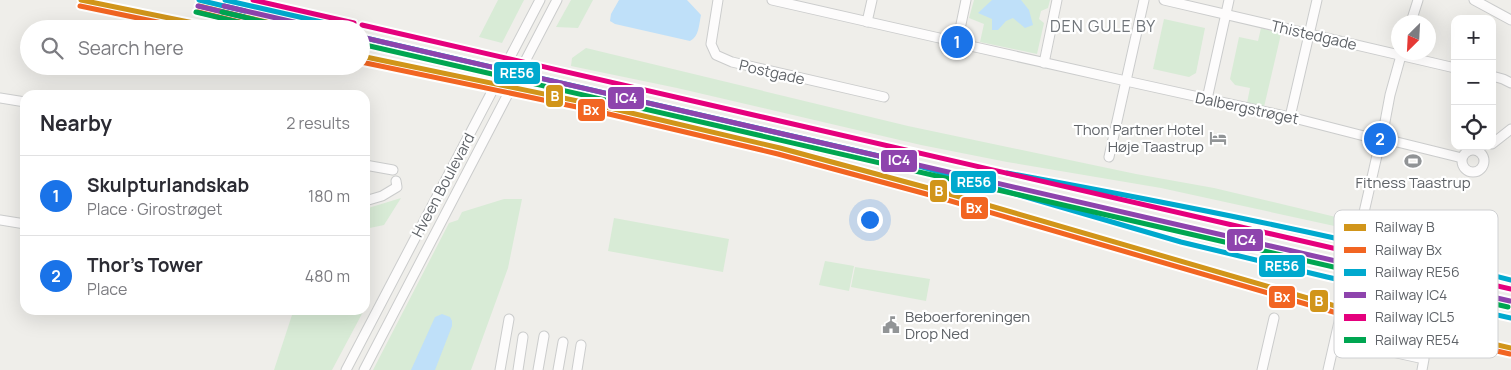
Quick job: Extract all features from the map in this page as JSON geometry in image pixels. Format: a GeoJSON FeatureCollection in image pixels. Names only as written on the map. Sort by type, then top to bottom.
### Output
{"type":"FeatureCollection","features":[{"type":"Feature","properties":{"kind":"street","name":"Hveen Boulevard"},"geometry":{"type":"LineString","coordinates":[[346,370],[540,0]]}},
{"type":"Feature","properties":{"kind":"street","name":"Hveen Boulevard"},"geometry":{"type":"LineString","coordinates":[[364,370],[557,0]]}},
{"type":"Feature","properties":{"kind":"street","name":"Postgade"},"geometry":{"type":"LineString","coordinates":[[718,0],[711,44],[716,55],[732,62],[884,97]]}},
{"type":"Feature","properties":{"kind":"street"},"geometry":{"type":"LineString","coordinates":[[772,0],[948,40]]}},
{"type":"Feature","properties":{"kind":"street"},"geometry":{"type":"LineString","coordinates":[[868,22],[872,0]]}},
{"type":"Feature","properties":{"kind":"street"},"geometry":{"type":"LineString","coordinates":[[959,34],[966,0]]}},
{"type":"Feature","properties":{"kind":"street"},"geometry":{"type":"LineString","coordinates":[[1044,63],[1057,0]]}},
{"type":"Feature","properties":{"kind":"street"},"geometry":{"type":"LineString","coordinates":[[1109,157],[1144,0]]}},
{"type":"Feature","properties":{"kind":"street","name":"Thistedgade"},"geometry":{"type":"LineString","coordinates":[[1164,0],[1391,52]]}},
{"type":"Feature","properties":{"kind":"street"},"geometry":{"type":"LineString","coordinates":[[1207,99],[1230,0]]}},
{"type":"Feature","properties":{"kind":"street"},"geometry":{"type":"LineString","coordinates":[[1290,117],[1317,0]]}},
{"type":"Feature","properties":{"kind":"street"},"geometry":{"type":"LineString","coordinates":[[1413,15],[1418,0]]}},
{"type":"Feature","properties":{"kind":"street"},"geometry":{"type":"LineString","coordinates":[[1474,0],[1511,19]]}},
{"type":"Feature","properties":{"kind":"street"},"geometry":{"type":"LineString","coordinates":[[950,32],[959,34],[968,36],[964,53],[946,49],[950,32]]}},
{"type":"Feature","properties":{"kind":"street","name":"Dalbergstrøget"},"geometry":{"type":"LineString","coordinates":[[966,45],[1290,117],[1368,137]]}},
{"type":"Feature","properties":{"kind":"street"},"geometry":{"type":"LineString","coordinates":[[1384,127],[1399,60]]}},
{"type":"Feature","properties":{"kind":"street","name":"Thistedgade"},"geometry":{"type":"LineString","coordinates":[[1424,60],[1451,67]]}},
{"type":"Feature","properties":{"kind":"street"},"geometry":{"type":"LineString","coordinates":[[1496,77],[1511,83]]}},
{"type":"Feature","properties":{"kind":"street"},"geometry":{"type":"LineString","coordinates":[[0,98],[20,101]]}},
{"type":"Feature","properties":{"kind":"street"},"geometry":{"type":"LineString","coordinates":[[1384,127],[1391,132],[1393,141],[1386,150],[1378,151],[1370,144],[1368,137],[1372,129],[1384,127]]}},
{"type":"Feature","properties":{"kind":"street"},"geometry":{"type":"LineString","coordinates":[[1496,141],[1511,129]]}},
{"type":"Feature","properties":{"kind":"street"},"geometry":{"type":"LineString","coordinates":[[1393,141],[1462,158]]}},
{"type":"Feature","properties":{"kind":"street"},"geometry":{"type":"LineString","coordinates":[[1472,150],[1480,154],[1483,165],[1474,172],[1468,171],[1462,164],[1462,158],[1466,152],[1472,150]]}},
{"type":"Feature","properties":{"kind":"street"},"geometry":{"type":"LineString","coordinates":[[1480,154],[1485,150]]}},
{"type":"Feature","properties":{"kind":"street"},"geometry":{"type":"LineString","coordinates":[[1365,210],[1378,151]]}},
{"type":"Feature","properties":{"kind":"street"},"geometry":{"type":"LineString","coordinates":[[370,166],[393,170]]}},
{"type":"Feature","properties":{"kind":"street"},"geometry":{"type":"LineString","coordinates":[[370,200],[397,188],[396,181]]}},
{"type":"Feature","properties":{"kind":"street"},"geometry":{"type":"LineString","coordinates":[[0,220],[20,223]]}},
{"type":"Feature","properties":{"kind":"street"},"geometry":{"type":"LineString","coordinates":[[1262,370],[1274,318]]}},
{"type":"Feature","properties":{"kind":"street"},"geometry":{"type":"LineString","coordinates":[[500,370],[509,319]]}},
{"type":"Feature","properties":{"kind":"street"},"geometry":{"type":"LineString","coordinates":[[538,370],[544,336]]}},
{"type":"Feature","properties":{"kind":"street"},"geometry":{"type":"LineString","coordinates":[[518,370],[523,337]]}},
{"type":"Feature","properties":{"kind":"street"},"geometry":{"type":"LineString","coordinates":[[558,370],[563,342]]}},
{"type":"Feature","properties":{"kind":"street"},"geometry":{"type":"LineString","coordinates":[[1328,370],[1334,342]]}},
{"type":"Feature","properties":{"kind":"street"},"geometry":{"type":"LineString","coordinates":[[577,370],[581,345]]}},
{"type":"Feature","properties":{"kind":"street"},"geometry":{"type":"LineString","coordinates":[[1419,358],[1424,359],[1422,370]]}},
{"type":"Feature","properties":{"kind":"green space"},"geometry":{"type":"Polygon","coordinates":[[[498,0],[524,0],[502,43],[479,37],[498,0]]]}},
{"type":"Feature","properties":{"kind":"green space"},"geometry":{"type":"Polygon","coordinates":[[[571,0],[593,0],[578,28],[556,27],[571,0]]]}},
{"type":"Feature","properties":{"kind":"green space"},"geometry":{"type":"Polygon","coordinates":[[[974,0],[1050,0],[1048,8],[1041,11],[1039,19],[1044,23],[1037,54],[980,42],[984,24],[969,18],[974,0]]]}},
{"type":"Feature","properties":{"kind":"green space"},"geometry":{"type":"Polygon","coordinates":[[[1164,19],[1205,28],[1196,73],[1189,77],[1153,69],[1164,19]]]}},
{"type":"Feature","properties":{"kind":"green space"},"geometry":{"type":"Polygon","coordinates":[[[1261,28],[1281,34],[1264,107],[1247,103],[1250,88],[1235,85],[1230,79],[1239,37],[1258,41],[1261,28]]]}},
{"type":"Feature","properties":{"kind":"green space"},"geometry":{"type":"Polygon","coordinates":[[[586,48],[908,126],[1136,174],[1214,188],[1334,217],[1334,226],[1161,188],[1007,162],[921,145],[677,88],[571,66],[572,58],[586,48]]]}},
{"type":"Feature","properties":{"kind":"green space"},"geometry":{"type":"Polygon","coordinates":[[[401,198],[384,225],[370,228],[370,207],[401,198]]]}},
{"type":"Feature","properties":{"kind":"green space"},"geometry":{"type":"Polygon","coordinates":[[[504,199],[522,199],[508,268],[471,370],[373,370],[449,223],[458,220],[462,212],[504,199]]]}},
{"type":"Feature","properties":{"kind":"green space"},"geometry":{"type":"Polygon","coordinates":[[[614,218],[729,239],[723,272],[608,251],[614,218]]]}},
{"type":"Feature","properties":{"kind":"green space"},"geometry":{"type":"Polygon","coordinates":[[[825,261],[854,266],[849,291],[819,285],[825,261]]]}},
{"type":"Feature","properties":{"kind":"green space"},"geometry":{"type":"Polygon","coordinates":[[[855,267],[930,279],[926,301],[851,287],[855,267]]]}},
{"type":"Feature","properties":{"kind":"green space"},"geometry":{"type":"Polygon","coordinates":[[[292,315],[361,315],[332,370],[274,370],[292,315]]]}},
{"type":"Feature","properties":{"kind":"water"},"geometry":{"type":"Polygon","coordinates":[[[619,0],[687,0],[701,15],[697,33],[690,41],[615,24],[610,21],[611,14],[619,0]]]}},
{"type":"Feature","properties":{"kind":"water"},"geometry":{"type":"Polygon","coordinates":[[[992,0],[1021,0],[1029,10],[1033,25],[1025,28],[1013,18],[1006,21],[998,30],[992,30],[992,19],[978,13],[992,0]]]}},
{"type":"Feature","properties":{"kind":"water"},"geometry":{"type":"Polygon","coordinates":[[[442,314],[450,317],[452,326],[435,370],[411,370],[435,317],[442,314]]]}},
{"type":"Feature","properties":{"kind":"rail line","name":"B"},"geometry":{"type":"LineString","coordinates":[[81,0],[179,20]]}},
{"type":"Feature","properties":{"kind":"rail line","name":"RE56"},"geometry":{"type":"LineString","coordinates":[[199,0],[245,11]]}},
{"type":"Feature","properties":{"kind":"rail line","name":"RE56"},"geometry":{"type":"LineString","coordinates":[[225,0],[313,20]]}},
{"type":"Feature","properties":{"kind":"rail line","name":"ICL5"},"geometry":{"type":"LineString","coordinates":[[253,0],[341,20]]}},
{"type":"Feature","properties":{"kind":"rail line","name":"Bx"},"geometry":{"type":"LineString","coordinates":[[80,6],[148,20]]}},
{"type":"Feature","properties":{"kind":"rail line","name":"IC4"},"geometry":{"type":"LineString","coordinates":[[198,6],[244,17]]}},
{"type":"Feature","properties":{"kind":"rail line","name":"B"},"geometry":{"type":"LineString","coordinates":[[199,6],[258,20]]}},
{"type":"Feature","properties":{"kind":"rail line","name":"IC4"},"geometry":{"type":"LineString","coordinates":[[224,6],[285,20]]}},
{"type":"Feature","properties":{"kind":"rail line","name":"RE54"},"geometry":{"type":"LineString","coordinates":[[196,12],[229,20]]}},
{"type":"Feature","properties":{"kind":"rail line","name":"Bx"},"geometry":{"type":"LineString","coordinates":[[198,12],[231,20]]}},
{"type":"Feature","properties":{"kind":"rail line","name":"RE54"},"geometry":{"type":"LineString","coordinates":[[222,12],[256,20]]}},
{"type":"Feature","properties":{"kind":"rail line","name":"ICL5"},"geometry":{"type":"LineString","coordinates":[[370,27],[1334,248]]}},
{"type":"Feature","properties":{"kind":"rail line","name":"RE56"},"geometry":{"type":"LineString","coordinates":[[370,39],[905,162],[1181,242],[1334,279]]}},
{"type":"Feature","properties":{"kind":"rail line","name":"IC4"},"geometry":{"type":"LineString","coordinates":[[370,39],[1334,261]]}},
{"type":"Feature","properties":{"kind":"rail line","name":"RE54"},"geometry":{"type":"LineString","coordinates":[[370,46],[1334,267]]}},
{"type":"Feature","properties":{"kind":"rail line","name":"B"},"geometry":{"type":"LineString","coordinates":[[370,58],[597,105],[780,148],[932,189],[1334,306]]}},
{"type":"Feature","properties":{"kind":"rail line","name":"Bx"},"geometry":{"type":"LineString","coordinates":[[370,64],[596,111],[778,154],[930,195],[1334,312]]}},
{"type":"Feature","properties":{"kind":"rail line","name":"RE56"},"geometry":{"type":"LineString","coordinates":[[1007,173],[1260,222],[1334,238]]}},
{"type":"Feature","properties":{"kind":"rail line","name":"RE56"},"geometry":{"type":"LineString","coordinates":[[1498,277],[1511,280]]}},
{"type":"Feature","properties":{"kind":"rail line","name":"ICL5"},"geometry":{"type":"LineString","coordinates":[[1498,286],[1511,289]]}},
{"type":"Feature","properties":{"kind":"rail line","name":"IC4"},"geometry":{"type":"LineString","coordinates":[[1498,298],[1510,301]]}},
{"type":"Feature","properties":{"kind":"rail line","name":"RE54"},"geometry":{"type":"LineString","coordinates":[[1498,305],[1508,307]]}},
{"type":"Feature","properties":{"kind":"rail line","name":"RE56"},"geometry":{"type":"LineString","coordinates":[[1498,315],[1511,318]]}},
{"type":"Feature","properties":{"kind":"rail line","name":"B"},"geometry":{"type":"LineString","coordinates":[[1498,345],[1511,348]]}},
{"type":"Feature","properties":{"kind":"rail line","name":"Bx"},"geometry":{"type":"LineString","coordinates":[[1498,351],[1510,354]]}},
{"type":"Feature","properties":{"kind":"place","name":"Skulpturlandskab"},"geometry":{"type":"Point","coordinates":[957,42]}},
{"type":"Feature","properties":{"kind":"place","name":"Thon Partner Hotel Høje Taastrup"},"geometry":{"type":"Point","coordinates":[1218,138]}},
{"type":"Feature","properties":{"kind":"place","name":"Thor's Tower"},"geometry":{"type":"Point","coordinates":[1380,139]}},
{"type":"Feature","properties":{"kind":"place","name":"Fitness Taastrup"},"geometry":{"type":"Point","coordinates":[1413,161]}},
{"type":"Feature","properties":{"kind":"place","name":"Beboerforeningen Drop Ned"},"geometry":{"type":"Point","coordinates":[891,325]}},
{"type":"Feature","properties":{"kind":"district","name":"DEN GULE BY"},"geometry":{"type":"Point","coordinates":[1103,26]}}]}
